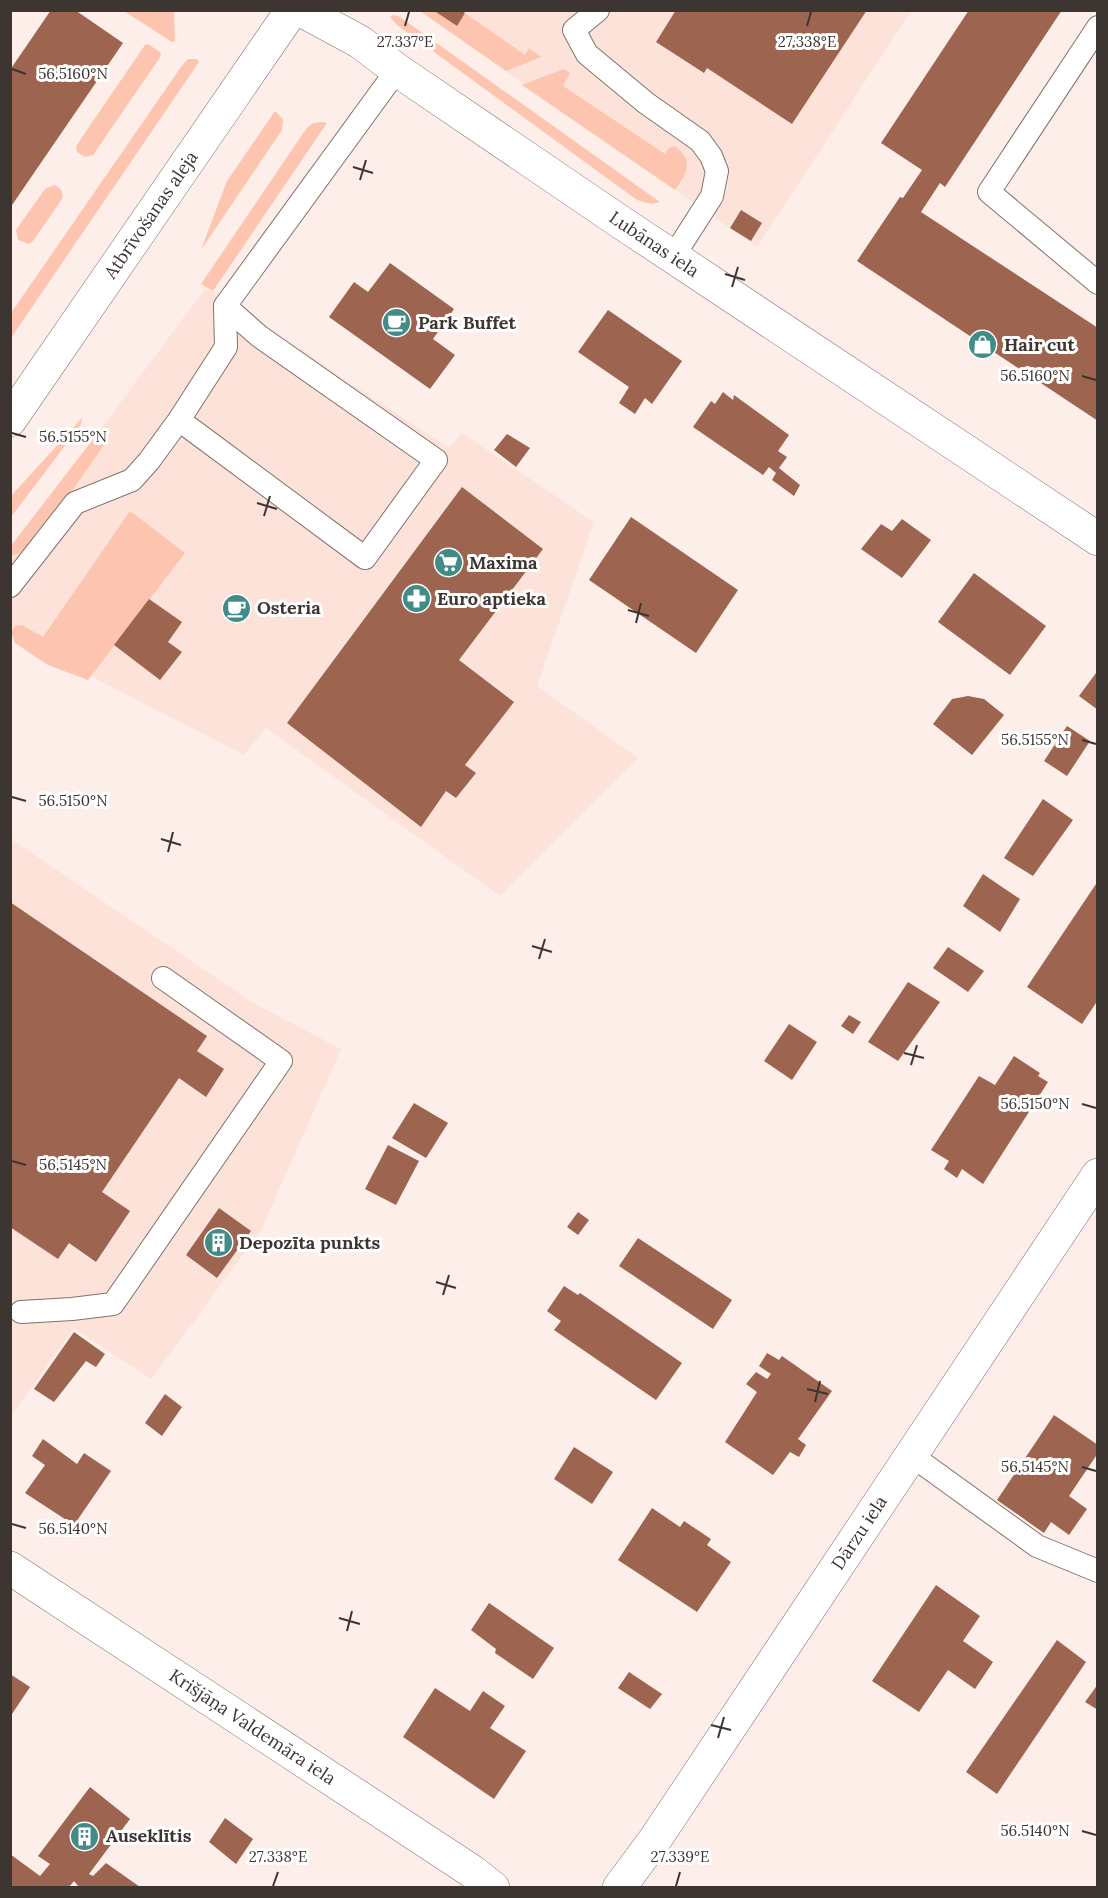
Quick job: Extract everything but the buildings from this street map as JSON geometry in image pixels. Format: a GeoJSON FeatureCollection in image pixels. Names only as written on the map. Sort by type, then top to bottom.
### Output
{"type":"FeatureCollection","features":[{"type":"Feature","properties":{"kind":"street","name":"Atbrīvošanas aleja"},"geometry":{"type":"LineString","coordinates":[[10,420],[292,10]]}},
{"type":"Feature","properties":{"kind":"street","name":"Lubānas iela"},"geometry":{"type":"LineString","coordinates":[[301,10],[360,42],[397,70],[673,257],[1098,539]]}},
{"type":"Feature","properties":{"kind":"street","name":"Dārzu iela"},"geometry":{"type":"LineString","coordinates":[[619,1887],[663,1829],[1098,1175]]}},
{"type":"Feature","properties":{"kind":"street","name":"Krišjāņa Valdemāra iela"},"geometry":{"type":"LineString","coordinates":[[10,1568],[493,1887]]}},
{"type":"Feature","properties":{"kind":"lane"},"geometry":{"type":"LineString","coordinates":[[598,10],[574,30],[587,54],[646,103],[700,141],[711,156],[717,171],[712,196],[673,257]]}},
{"type":"Feature","properties":{"kind":"lane"},"geometry":{"type":"LineString","coordinates":[[1098,27],[989,192],[1098,283]]}},
{"type":"Feature","properties":{"kind":"lane"},"geometry":{"type":"LineString","coordinates":[[10,586],[75,503],[132,480],[179,420],[226,347],[225,306],[397,70]]}},
{"type":"Feature","properties":{"kind":"lane"},"geometry":{"type":"LineString","coordinates":[[179,420],[365,558],[436,460],[259,336],[225,306]]}},
{"type":"Feature","properties":{"kind":"lane"},"geometry":{"type":"LineString","coordinates":[[14,1314],[113,1305],[281,1061],[163,978]]}},
{"type":"Feature","properties":{"kind":"lane"},"geometry":{"type":"LineString","coordinates":[[911,1455],[1037,1546],[1098,1571]]}},
{"type":"Feature","properties":{"kind":"shaded area"},"geometry":{"type":"Polygon","coordinates":[[[124,11],[174,11],[175,41],[172,42],[124,11]]]}},
{"type":"Feature","properties":{"kind":"shaded area"},"geometry":{"type":"Polygon","coordinates":[[[420,11],[911,11],[757,247],[420,11]]]}},
{"type":"Feature","properties":{"kind":"shaded area"},"geometry":{"type":"Polygon","coordinates":[[[420,11],[436,11],[456,26],[465,13],[525,55],[529,48],[541,57],[506,71],[420,11]]]}},
{"type":"Feature","properties":{"kind":"shaded area"},"geometry":{"type":"Polygon","coordinates":[[[394,15],[400,17],[660,202],[651,204],[637,200],[397,25],[390,17],[394,15]]]}},
{"type":"Feature","properties":{"kind":"shaded area"},"geometry":{"type":"Polygon","coordinates":[[[148,44],[160,52],[161,56],[93,155],[85,157],[77,152],[76,147],[145,45],[148,44]]]}},
{"type":"Feature","properties":{"kind":"shaded area"},"geometry":{"type":"Polygon","coordinates":[[[188,59],[197,59],[199,62],[11,338],[11,313],[188,59]]]}},
{"type":"Feature","properties":{"kind":"shaded area"},"geometry":{"type":"Polygon","coordinates":[[[564,69],[570,73],[563,86],[665,154],[669,148],[674,146],[681,151],[687,161],[687,167],[675,190],[522,85],[564,69]]]}},
{"type":"Feature","properties":{"kind":"shaded area"},"geometry":{"type":"Polygon","coordinates":[[[275,111],[283,119],[282,130],[201,250],[227,181],[275,111]]]}},
{"type":"Feature","properties":{"kind":"shaded area"},"geometry":{"type":"Polygon","coordinates":[[[313,123],[327,123],[213,291],[201,284],[306,129],[313,123]]]}},
{"type":"Feature","properties":{"kind":"shaded area"},"geometry":{"type":"Polygon","coordinates":[[[54,185],[61,190],[62,199],[33,241],[29,244],[18,240],[16,230],[45,189],[54,185]]]}},
{"type":"Feature","properties":{"kind":"shaded area"},"geometry":{"type":"Polygon","coordinates":[[[205,289],[216,292],[294,351],[302,349],[449,448],[462,433],[594,522],[537,686],[638,758],[500,896],[266,728],[244,755],[11,635],[10,551],[205,289]]]}},
{"type":"Feature","properties":{"kind":"shaded area"},"geometry":{"type":"Polygon","coordinates":[[[83,417],[80,426],[11,517],[11,496],[83,417]]]}},
{"type":"Feature","properties":{"kind":"shaded area"},"geometry":{"type":"Polygon","coordinates":[[[94,438],[104,445],[36,542],[26,551],[11,556],[10,547],[94,438]]]}},
{"type":"Feature","properties":{"kind":"shaded area"},"geometry":{"type":"Polygon","coordinates":[[[130,511],[185,553],[88,680],[48,665],[15,643],[11,632],[15,626],[22,625],[43,637],[130,511]]]}},
{"type":"Feature","properties":{"kind":"shaded area"},"geometry":{"type":"Polygon","coordinates":[[[11,839],[253,1003],[341,1049],[261,1230],[151,1379],[74,1328],[11,1416],[11,839]]]}},
{"type":"Feature","properties":{"kind":"place","name":"Park Buffet"},"geometry":{"type":"Point","coordinates":[397,323]}},
{"type":"Feature","properties":{"kind":"place","name":"Hair cut"},"geometry":{"type":"Point","coordinates":[983,345]}},
{"type":"Feature","properties":{"kind":"place","name":"Maxima"},"geometry":{"type":"Point","coordinates":[448,563]}},
{"type":"Feature","properties":{"kind":"place","name":"Euro aptieka"},"geometry":{"type":"Point","coordinates":[416,599]}},
{"type":"Feature","properties":{"kind":"place","name":"Osteria"},"geometry":{"type":"Point","coordinates":[236,608]}},
{"type":"Feature","properties":{"kind":"place","name":"Depozīta punkts"},"geometry":{"type":"Point","coordinates":[218,1243]}},
{"type":"Feature","properties":{"kind":"place","name":"Auseklītis"},"geometry":{"type":"Point","coordinates":[85,1836]}}]}
